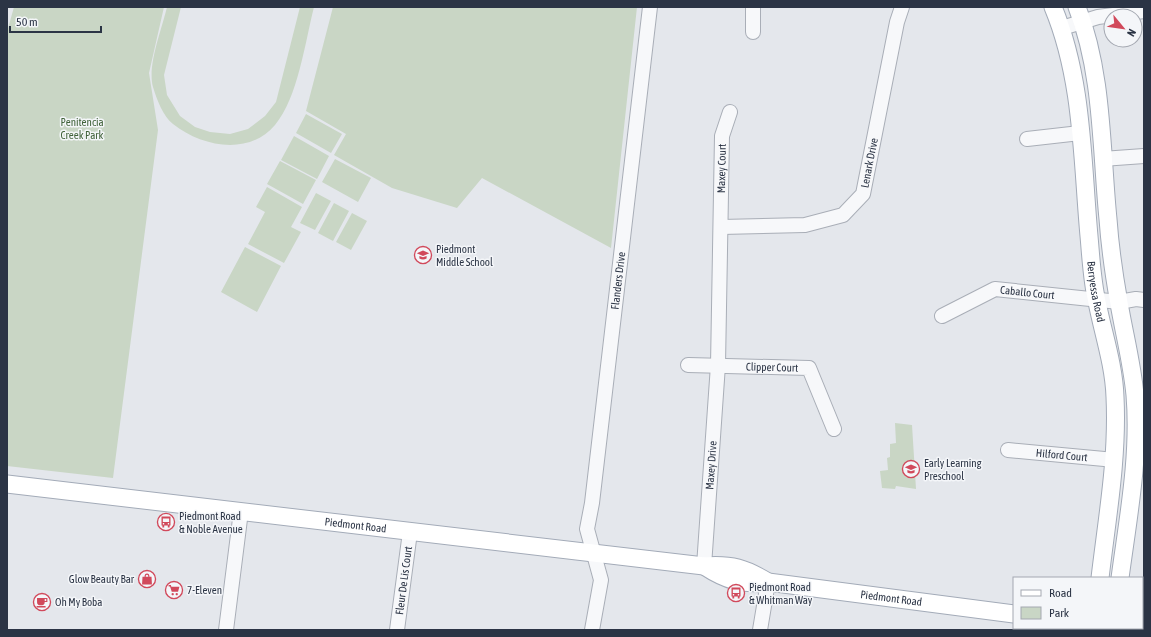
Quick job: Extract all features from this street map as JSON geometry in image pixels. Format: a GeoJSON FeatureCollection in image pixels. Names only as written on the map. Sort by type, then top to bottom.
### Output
{"type":"FeatureCollection","features":[{"type":"Feature","properties":{"kind":"main road","name":"Berryessa Road"},"geometry":{"type":"LineString","coordinates":[[1053,7],[1062,28],[1071,62],[1077,102],[1096,300],[1110,364],[1115,396],[1114,460],[1100,577]]}},
{"type":"Feature","properties":{"kind":"main road","name":"Berryessa Road"},"geometry":{"type":"LineString","coordinates":[[1080,15],[1097,93],[1111,252],[1118,302],[1131,360],[1140,460],[1120,577]]}},
{"type":"Feature","properties":{"kind":"main road","name":"Piedmont Road"},"geometry":{"type":"LineString","coordinates":[[7,484],[704,566],[724,564],[750,571],[768,582],[1013,614]]}},
{"type":"Feature","properties":{"kind":"street","name":"Flanders Drive"},"geometry":{"type":"LineString","coordinates":[[592,630],[600,580],[587,529],[592,503],[650,7]]}},
{"type":"Feature","properties":{"kind":"street"},"geometry":{"type":"LineString","coordinates":[[753,7],[753,32]]}},
{"type":"Feature","properties":{"kind":"street","name":"Lenark Drive"},"geometry":{"type":"LineString","coordinates":[[721,227],[805,225],[843,215],[863,194],[897,22],[902,7]]}},
{"type":"Feature","properties":{"kind":"street"},"geometry":{"type":"LineString","coordinates":[[1062,28],[1080,15],[1098,17],[1144,10]]}},
{"type":"Feature","properties":{"kind":"street","name":"Maxey Court"},"geometry":{"type":"LineString","coordinates":[[721,227],[722,136],[730,112]]}},
{"type":"Feature","properties":{"kind":"street"},"geometry":{"type":"LineString","coordinates":[[1027,139],[1080,133]]}},
{"type":"Feature","properties":{"kind":"street"},"geometry":{"type":"LineString","coordinates":[[1102,159],[1144,156]]}},
{"type":"Feature","properties":{"kind":"street","name":"Maxey Drive"},"geometry":{"type":"LineString","coordinates":[[704,566],[718,364],[721,227]]}},
{"type":"Feature","properties":{"kind":"street","name":"Caballo Court"},"geometry":{"type":"LineString","coordinates":[[942,316],[994,289],[1118,302],[1136,299],[1144,300]]}},
{"type":"Feature","properties":{"kind":"street"},"geometry":{"type":"LineString","coordinates":[[688,365],[718,364]]}},
{"type":"Feature","properties":{"kind":"street","name":"Clipper Court"},"geometry":{"type":"LineString","coordinates":[[718,364],[809,368],[834,429]]}},
{"type":"Feature","properties":{"kind":"street","name":"Hilford Court"},"geometry":{"type":"LineString","coordinates":[[1008,450],[1114,460]]}},
{"type":"Feature","properties":{"kind":"street"},"geometry":{"type":"LineString","coordinates":[[226,630],[241,511]]}},
{"type":"Feature","properties":{"kind":"street","name":"Fleur De Lis Court"},"geometry":{"type":"LineString","coordinates":[[397,630],[410,532]]}},
{"type":"Feature","properties":{"kind":"street"},"geometry":{"type":"LineString","coordinates":[[760,630],[768,582]]}},
{"type":"Feature","properties":{"kind":"green space","name":"Penitencia Creek Park"},"geometry":{"type":"Polygon","coordinates":[[[14,7],[164,7],[149,73],[158,130],[113,478],[7,466],[7,32],[14,7]]]}},
{"type":"Feature","properties":{"kind":"green space"},"geometry":{"type":"Polygon","coordinates":[[[167,7],[181,7],[164,75],[167,95],[180,116],[195,127],[210,132],[230,134],[248,129],[265,116],[276,102],[300,7],[314,7],[300,69],[290,100],[283,114],[275,125],[264,135],[252,141],[239,144],[225,145],[211,143],[185,132],[169,121],[156,97],[152,78],[153,58],[167,7]]]}},
{"type":"Feature","properties":{"kind":"green space"},"geometry":{"type":"Polygon","coordinates":[[[333,7],[637,7],[611,248],[482,178],[457,208],[392,188],[334,155],[346,134],[306,111],[333,7]]]}},
{"type":"Feature","properties":{"kind":"green space"},"geometry":{"type":"Polygon","coordinates":[[[306,114],[342,134],[331,153],[296,133],[306,114]]]}},
{"type":"Feature","properties":{"kind":"green space"},"geometry":{"type":"Polygon","coordinates":[[[294,136],[329,156],[317,179],[281,160],[294,136]]]}},
{"type":"Feature","properties":{"kind":"green space"},"geometry":{"type":"Polygon","coordinates":[[[335,159],[371,178],[358,202],[322,182],[335,159]]]}},
{"type":"Feature","properties":{"kind":"green space"},"geometry":{"type":"Polygon","coordinates":[[[280,161],[316,180],[303,204],[267,184],[280,161]]]}},
{"type":"Feature","properties":{"kind":"green space"},"geometry":{"type":"Polygon","coordinates":[[[267,187],[302,207],[291,227],[301,232],[284,263],[248,244],[265,212],[256,207],[267,187]]]}},
{"type":"Feature","properties":{"kind":"green space"},"geometry":{"type":"Polygon","coordinates":[[[316,193],[331,201],[315,230],[300,223],[316,193]]]}},
{"type":"Feature","properties":{"kind":"green space"},"geometry":{"type":"Polygon","coordinates":[[[334,203],[349,211],[333,241],[318,233],[334,203]]]}},
{"type":"Feature","properties":{"kind":"green space"},"geometry":{"type":"Polygon","coordinates":[[[352,213],[367,221],[351,250],[336,242],[352,213]]]}},
{"type":"Feature","properties":{"kind":"green space"},"geometry":{"type":"Polygon","coordinates":[[[245,247],[281,266],[257,312],[221,292],[245,247]]]}},
{"type":"Feature","properties":{"kind":"green space"},"geometry":{"type":"Polygon","coordinates":[[[895,423],[912,425],[916,489],[896,486],[895,489],[882,488],[880,471],[888,470],[887,458],[890,457],[890,444],[896,443],[895,423]]]}},
{"type":"Feature","properties":{"kind":"place","name":"Piedmont Middle School"},"geometry":{"type":"Point","coordinates":[423,255]}},
{"type":"Feature","properties":{"kind":"place","name":"Early Learning Preschool"},"geometry":{"type":"Point","coordinates":[911,469]}},
{"type":"Feature","properties":{"kind":"place","name":"Piedmont Road & Noble Avenue"},"geometry":{"type":"Point","coordinates":[166,522]}},
{"type":"Feature","properties":{"kind":"place","name":"Glow Beauty Bar"},"geometry":{"type":"Point","coordinates":[147,579]}},
{"type":"Feature","properties":{"kind":"place","name":"7-Eleven"},"geometry":{"type":"Point","coordinates":[174,590]}},
{"type":"Feature","properties":{"kind":"place","name":"Piedmont Road & Whitman Way"},"geometry":{"type":"Point","coordinates":[736,593]}},
{"type":"Feature","properties":{"kind":"place","name":"Oh My Boba"},"geometry":{"type":"Point","coordinates":[42,602]}}]}
